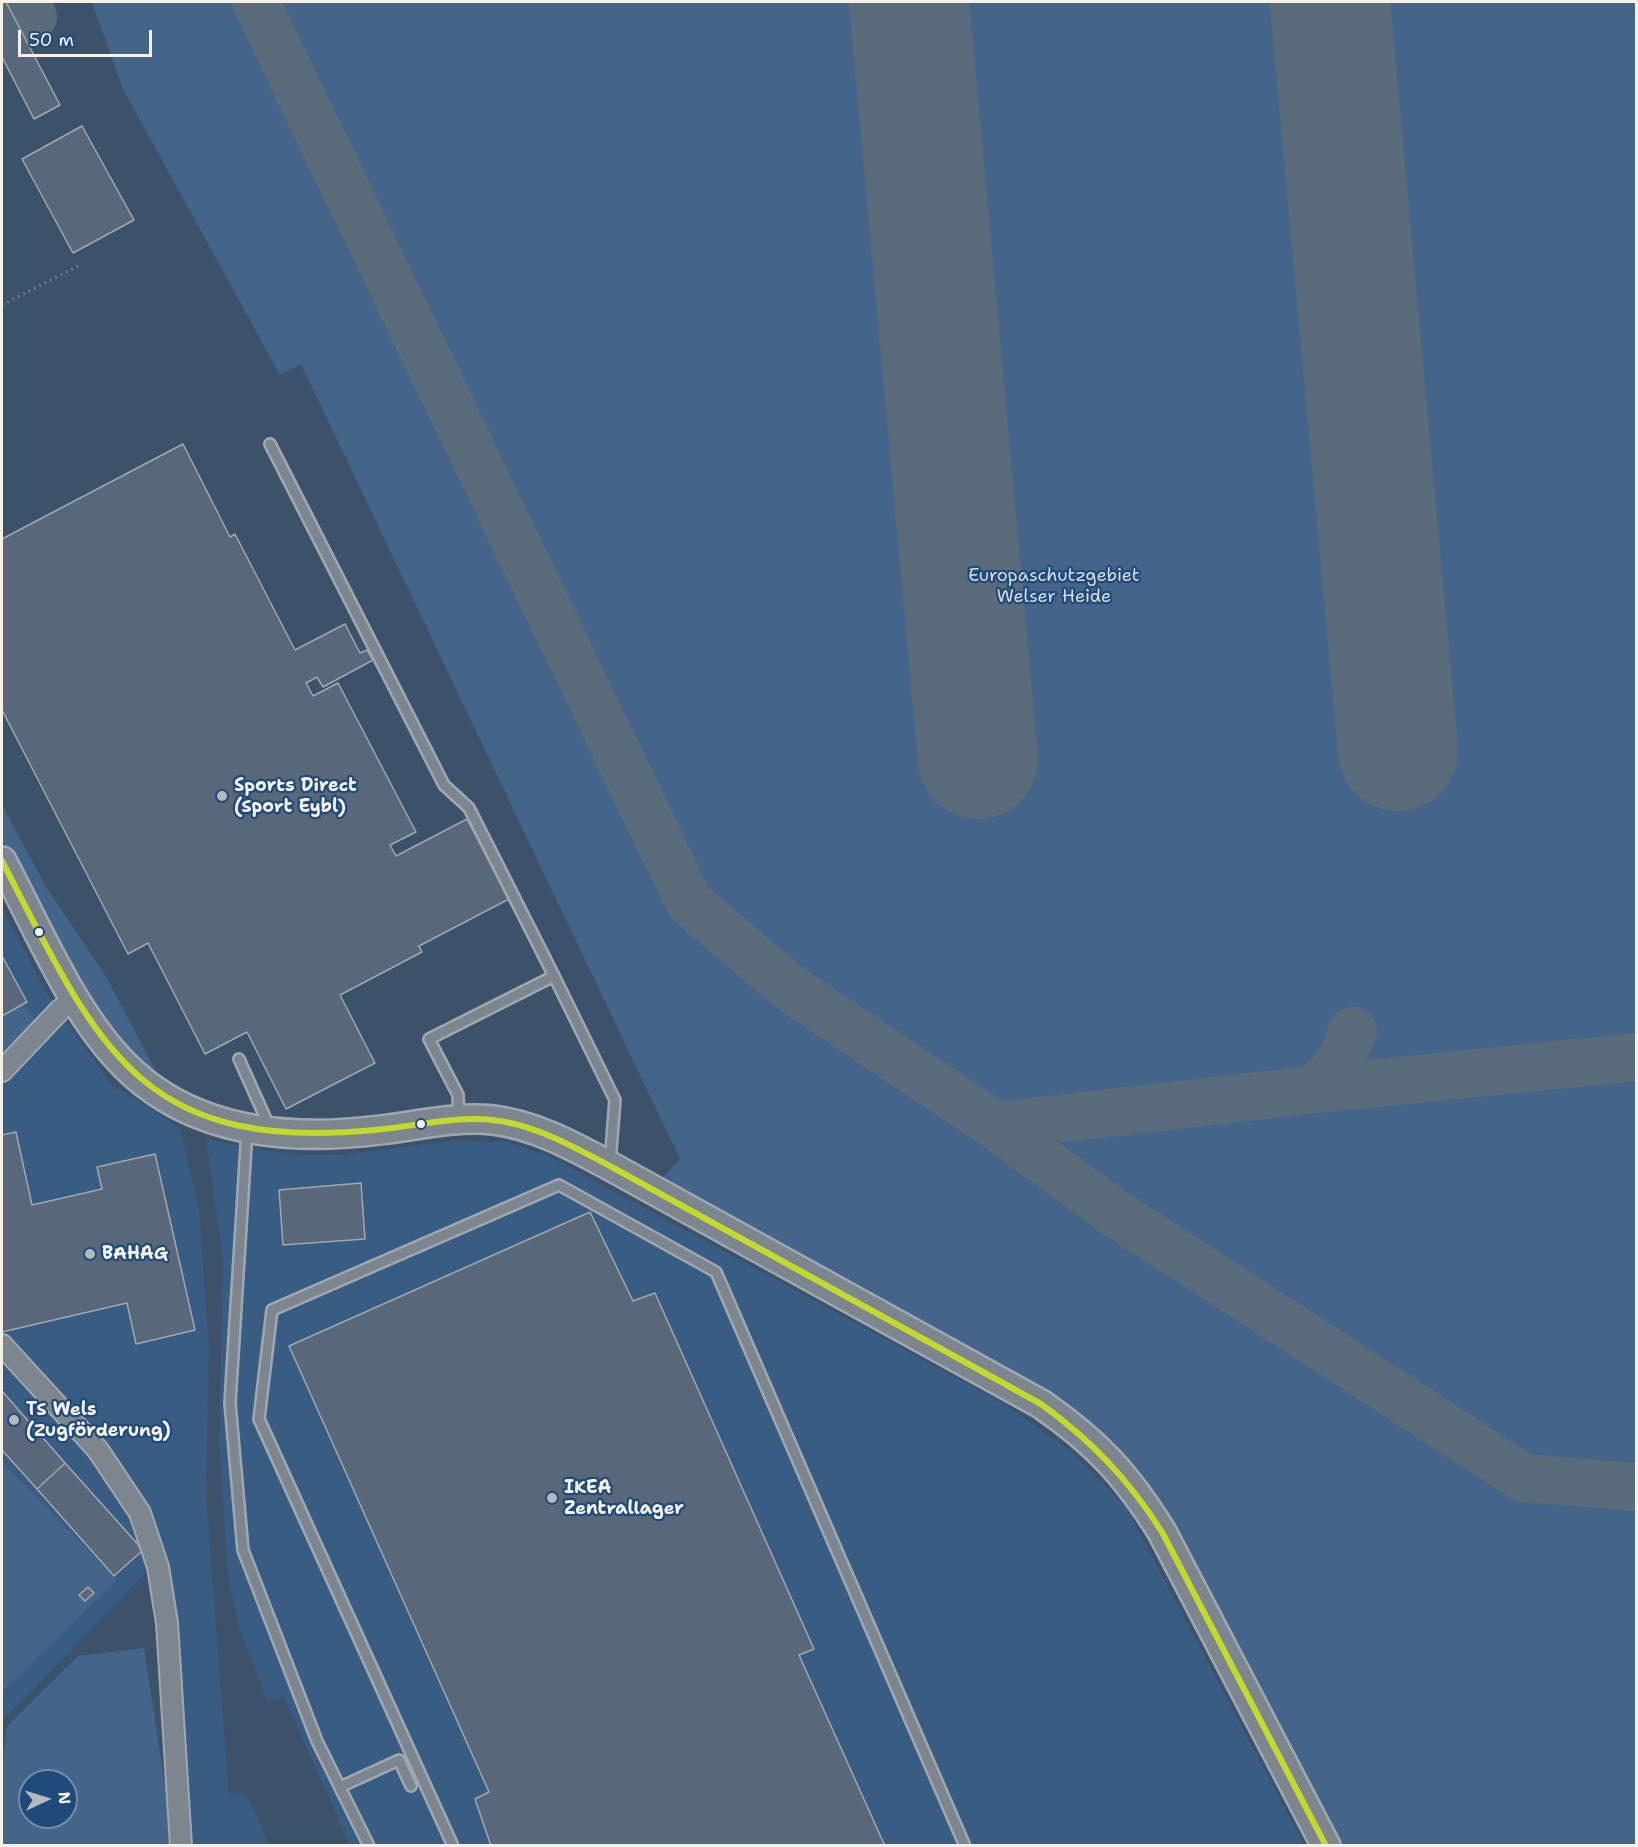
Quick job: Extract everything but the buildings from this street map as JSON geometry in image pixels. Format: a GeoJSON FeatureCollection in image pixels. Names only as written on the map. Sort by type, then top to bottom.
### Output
{"type":"FeatureCollection","features":[{"type":"Feature","properties":{"kind":"street"},"geometry":{"type":"LineString","coordinates":[[2,861],[94,1029],[117,1058],[142,1081],[181,1107],[260,1132],[332,1134],[459,1121],[492,1120],[522,1126],[561,1140],[1041,1404],[1080,1431],[1119,1470],[1140,1496],[1326,1845]]}},
{"type":"Feature","properties":{"kind":"street"},"geometry":{"type":"LineString","coordinates":[[2,1071],[60,1010],[75,998]]}},
{"type":"Feature","properties":{"kind":"street"},"geometry":{"type":"LineString","coordinates":[[2,1346],[98,1450],[140,1513],[158,1567],[167,1623],[183,1845]]}},
{"type":"Feature","properties":{"kind":"lane"},"geometry":{"type":"LineString","coordinates":[[270,444],[444,784],[468,808],[615,1100],[610,1166]]}},
{"type":"Feature","properties":{"kind":"lane"},"geometry":{"type":"LineString","coordinates":[[459,1121],[458,1095],[429,1039],[554,976]]}},
{"type":"Feature","properties":{"kind":"lane"},"geometry":{"type":"LineString","coordinates":[[239,1059],[260,1132],[230,1403],[243,1550],[317,1741],[369,1845]]}},
{"type":"Feature","properties":{"kind":"lane"},"geometry":{"type":"LineString","coordinates":[[453,1845],[259,1419],[272,1310],[559,1185],[716,1272],[965,1845]]}},
{"type":"Feature","properties":{"kind":"lane"},"geometry":{"type":"LineString","coordinates":[[340,1787],[399,1760],[411,1786]]}},
{"type":"Feature","properties":{"kind":"path"},"geometry":{"type":"LineString","coordinates":[[2,305],[78,266]]}},
{"type":"Feature","properties":{"kind":"shaded area"},"geometry":{"type":"Polygon","coordinates":[[[2,909],[49,997],[111,1084],[180,1128],[199,1210],[209,1350],[206,1494],[229,1794],[246,1794],[269,1845],[172,1845],[155,1564],[2,1721],[2,909]]]}},
{"type":"Feature","properties":{"kind":"shaded area"},"geometry":{"type":"Polygon","coordinates":[[[206,1139],[286,1154],[339,1155],[452,1141],[505,1142],[547,1155],[1006,1405],[1073,1453],[1126,1507],[1304,1845],[350,1845],[284,1697],[268,1703],[239,1628],[228,1575],[219,1446],[223,1261],[206,1139]]]}},
{"type":"Feature","properties":{"kind":"green space","name":"Europaschutzgebiet Welser Heide"},"geometry":{"type":"Polygon","coordinates":[[[92,2],[1636,2],[1636,1845],[1337,1845],[1199,1577],[1142,1478],[1078,1415],[657,1184],[680,1159],[301,364],[280,375],[123,89],[92,2]]]}},
{"type":"Feature","properties":{"kind":"green space"},"geometry":{"type":"Polygon","coordinates":[[[2,805],[46,887],[104,973],[160,1079],[129,1052],[98,1017],[2,840],[2,805]]]}},
{"type":"Feature","properties":{"kind":"green space"},"geometry":{"type":"Polygon","coordinates":[[[2,965],[26,1009],[38,1024],[2,1059],[2,965]]]}},
{"type":"Feature","properties":{"kind":"green space"},"geometry":{"type":"Polygon","coordinates":[[[2,1461],[117,1580],[2,1692],[2,1461]]]}},
{"type":"Feature","properties":{"kind":"green space"},"geometry":{"type":"Polygon","coordinates":[[[144,1648],[174,1844],[2,1846],[2,1767],[7,1726],[78,1656],[144,1648]]]}},
{"type":"Feature","properties":{"kind":"taxiway"},"geometry":{"type":"LineString","coordinates":[[25,2],[33,17]]}},
{"type":"Feature","properties":{"kind":"taxiway"},"geometry":{"type":"LineString","coordinates":[[256,2],[689,902],[790,988],[996,1126],[1309,1090],[1636,1057]]}},
{"type":"Feature","properties":{"kind":"taxiway"},"geometry":{"type":"LineString","coordinates":[[1309,1090],[1332,1072],[1353,1031]]}},
{"type":"Feature","properties":{"kind":"taxiway"},"geometry":{"type":"LineString","coordinates":[[996,1126],[1112,1211],[1524,1478],[1636,1487]]}},
{"type":"Feature","properties":{"kind":"runway"},"geometry":{"type":"LineString","coordinates":[[909,2],[978,759]]}},
{"type":"Feature","properties":{"kind":"runway"},"geometry":{"type":"LineString","coordinates":[[1330,2],[1398,751]]}},
{"type":"Feature","properties":{"kind":"transit line"},"geometry":{"type":"LineString","coordinates":[[2,861],[67,984],[100,1033],[136,1074],[178,1104],[230,1124],[295,1133],[375,1130],[466,1119],[496,1120],[530,1129],[563,1142],[610,1166],[1041,1404],[1108,1462],[1136,1495],[1162,1532],[1326,1846]]}},
{"type":"Feature","properties":{"kind":"place","name":"Sports Direct (Sport Eybl)"},"geometry":{"type":"Point","coordinates":[222,796]}},
{"type":"Feature","properties":{"kind":"place","name":"BAHAG"},"geometry":{"type":"Point","coordinates":[90,1254]}},
{"type":"Feature","properties":{"kind":"place","name":"TS Wels (Zugförderung)"},"geometry":{"type":"Point","coordinates":[14,1420]}},
{"type":"Feature","properties":{"kind":"place","name":"IKEA Zentrallager"},"geometry":{"type":"Point","coordinates":[552,1498]}}]}
